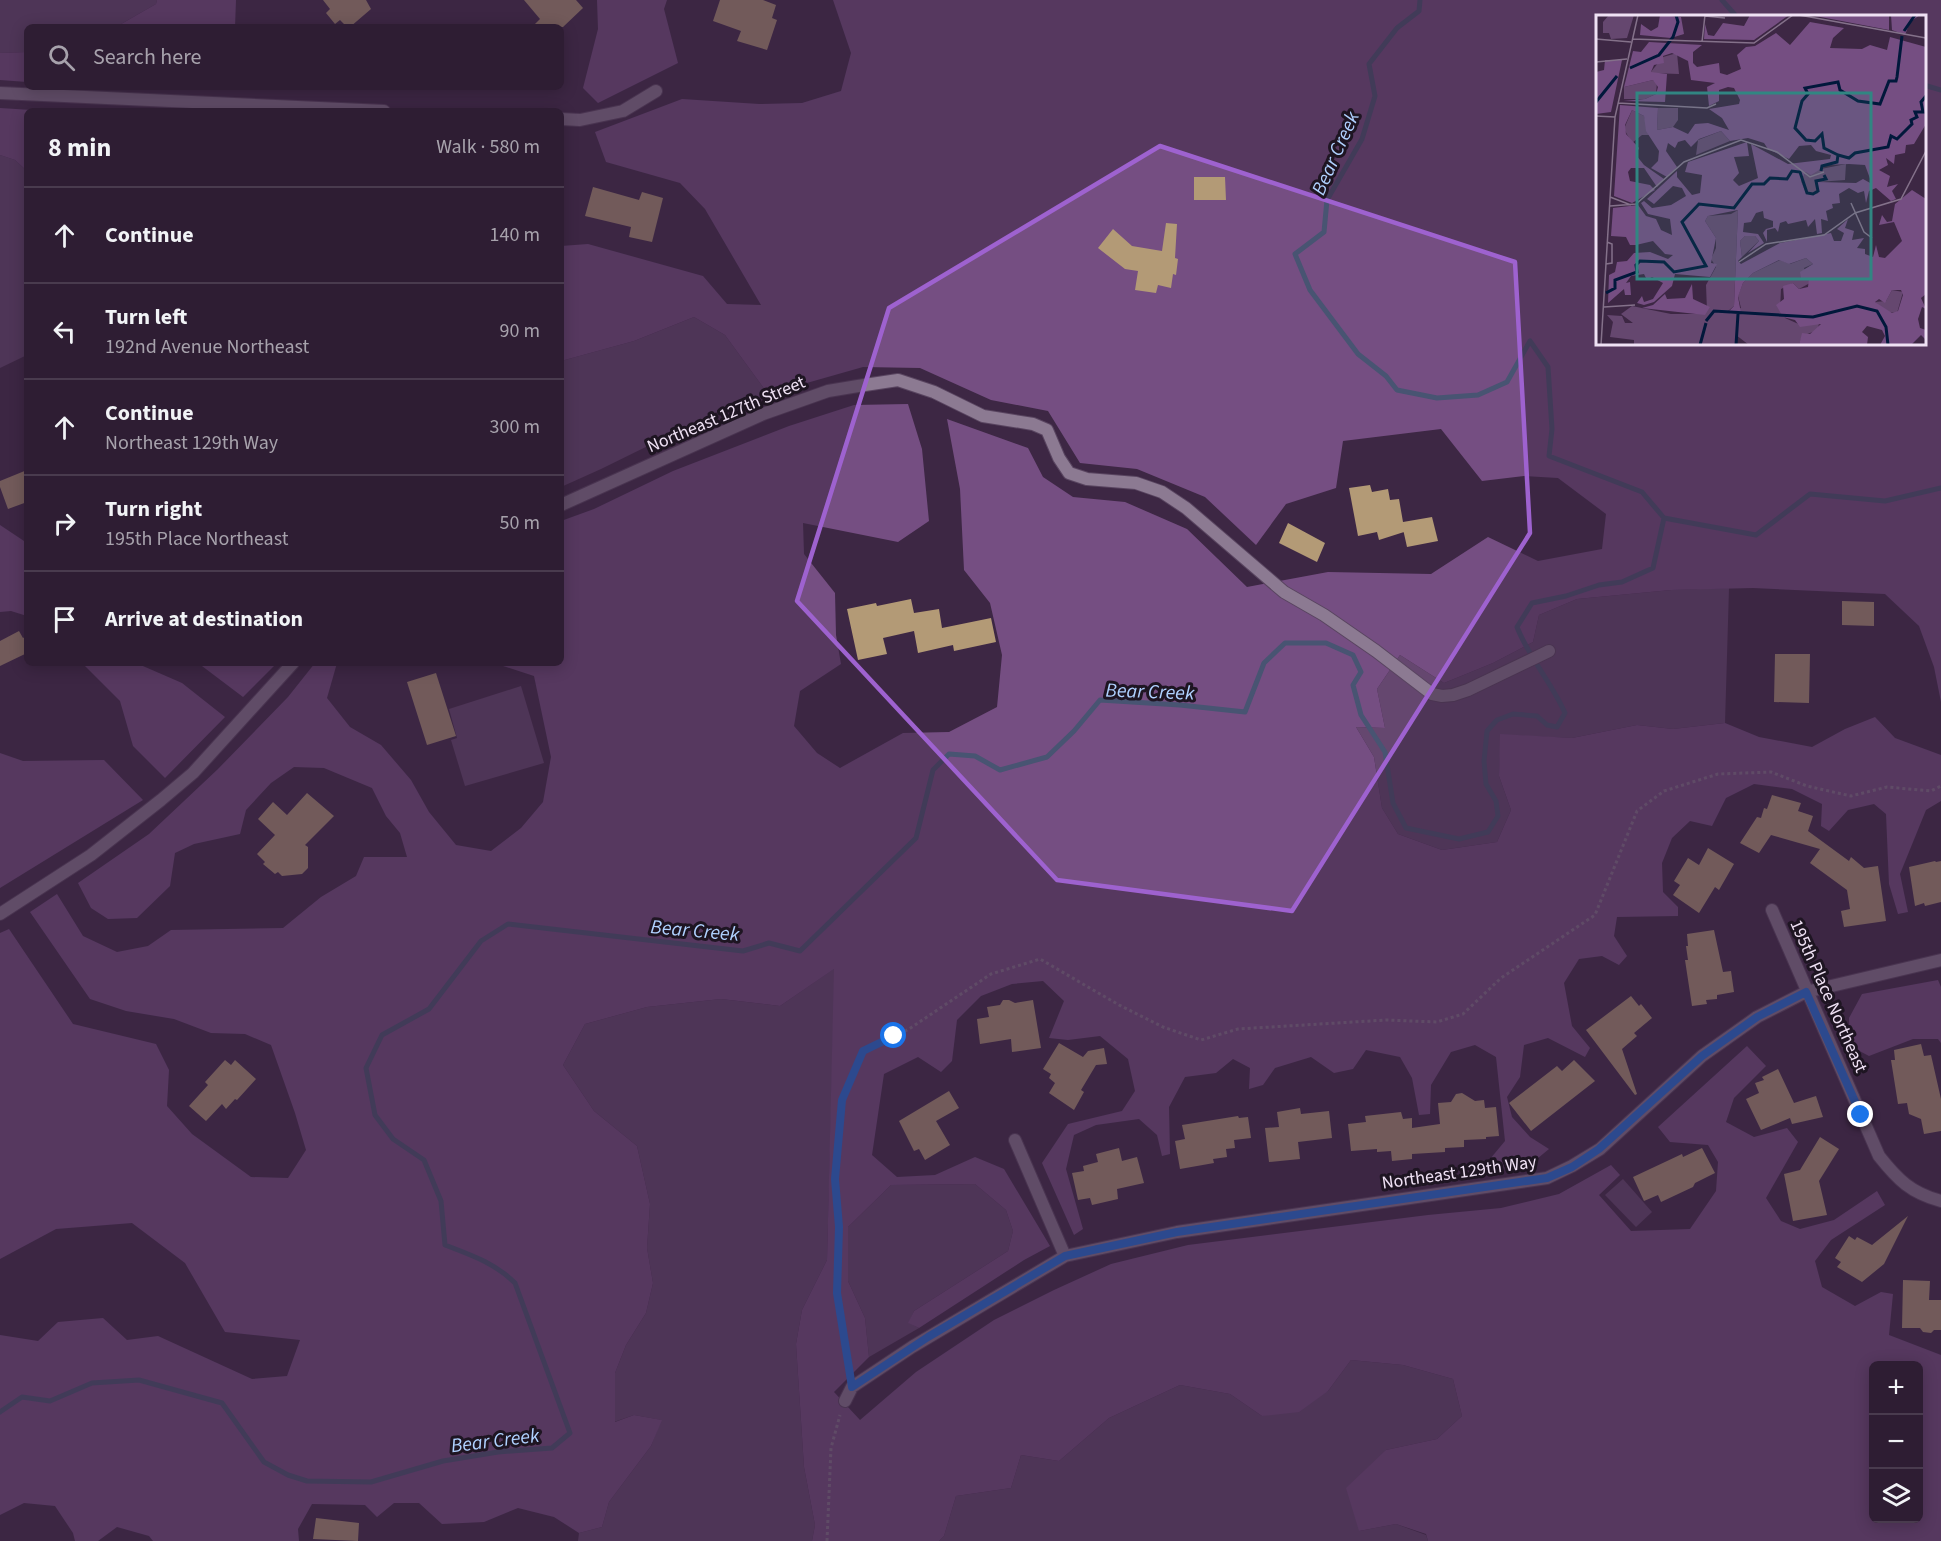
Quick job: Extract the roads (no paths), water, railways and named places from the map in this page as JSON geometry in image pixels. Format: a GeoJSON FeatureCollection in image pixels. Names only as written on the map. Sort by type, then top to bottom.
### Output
{"type":"FeatureCollection","features":[{"type":"Feature","properties":{"kind":"street"},"geometry":{"type":"LineString","coordinates":[[564,119],[580,120],[623,111],[656,91]]}},
{"type":"Feature","properties":{"kind":"street"},"geometry":{"type":"LineString","coordinates":[[0,93],[320,108]]}},
{"type":"Feature","properties":{"kind":"street","name":"Northeast 127th Street"},"geometry":{"type":"LineString","coordinates":[[564,504],[763,414],[828,392],[898,381],[934,392],[983,416],[1033,424],[1047,430],[1059,458],[1069,473],[1087,480],[1136,483],[1162,492],[1186,508],[1284,592],[1304,602],[1376,651],[1432,694],[1453,695],[1549,651]]}},
{"type":"Feature","properties":{"kind":"street"},"geometry":{"type":"LineString","coordinates":[[0,914],[91,855],[193,773],[290,666]]}},
{"type":"Feature","properties":{"kind":"street","name":"195th Place Northeast"},"geometry":{"type":"LineString","coordinates":[[1772,910],[1879,1156],[1898,1179],[1924,1197],[1941,1201]]}},
{"type":"Feature","properties":{"kind":"street","name":"Northeast 129th Way"},"geometry":{"type":"LineString","coordinates":[[845,1401],[852,1387],[948,1325],[1065,1256],[1177,1232],[1547,1178],[1572,1167],[1599,1149],[1702,1056],[1757,1017],[1806,992],[1941,960]]}},
{"type":"Feature","properties":{"kind":"street"},"geometry":{"type":"LineString","coordinates":[[1015,1140],[1065,1256]]}},
{"type":"Feature","properties":{"kind":"waterway","name":"Bear Creek"},"geometry":{"type":"LineString","coordinates":[[0,1412],[22,1397],[50,1401],[92,1383],[139,1380],[222,1403],[264,1462],[288,1475],[307,1481],[371,1482],[443,1461],[498,1452],[552,1448],[570,1433],[515,1283],[491,1265],[445,1245],[441,1201],[424,1160],[393,1139],[375,1115],[366,1068],[382,1035],[429,1009],[481,941],[508,924],[743,951],[769,943],[800,951],[916,838],[933,770],[949,754],[975,756],[1000,770],[1047,757],[1074,731],[1100,700],[1245,712],[1264,663],[1285,643],[1326,643],[1353,655],[1361,672],[1353,685],[1361,715],[1385,752],[1393,803],[1406,828],[1459,839],[1488,832],[1498,816],[1496,801],[1486,784],[1484,761],[1487,731],[1497,720],[1513,714],[1537,716],[1547,725],[1557,727],[1565,713],[1517,627],[1532,603],[1566,596],[1599,585],[1622,582],[1653,568],[1664,518],[1642,492],[1549,456],[1552,429],[1548,367],[1530,341],[1507,382],[1478,395],[1437,398],[1397,390],[1386,376],[1358,354],[1310,290],[1295,254],[1324,232],[1327,200],[1362,139],[1375,96],[1369,64],[1397,28],[1419,11],[1420,0]]}},
{"type":"Feature","properties":{"kind":"waterway","name":"Bear Creek"},"geometry":{"type":"LineString","coordinates":[[1722,0],[1735,15]]}},
{"type":"Feature","properties":{"kind":"waterway","name":"Bear Creek"},"geometry":{"type":"LineString","coordinates":[[1926,86],[1941,90]]}},
{"type":"Feature","properties":{"kind":"waterway"},"geometry":{"type":"LineString","coordinates":[[1664,518],[1756,535],[1810,494],[1885,501],[1941,488]]}}]}
